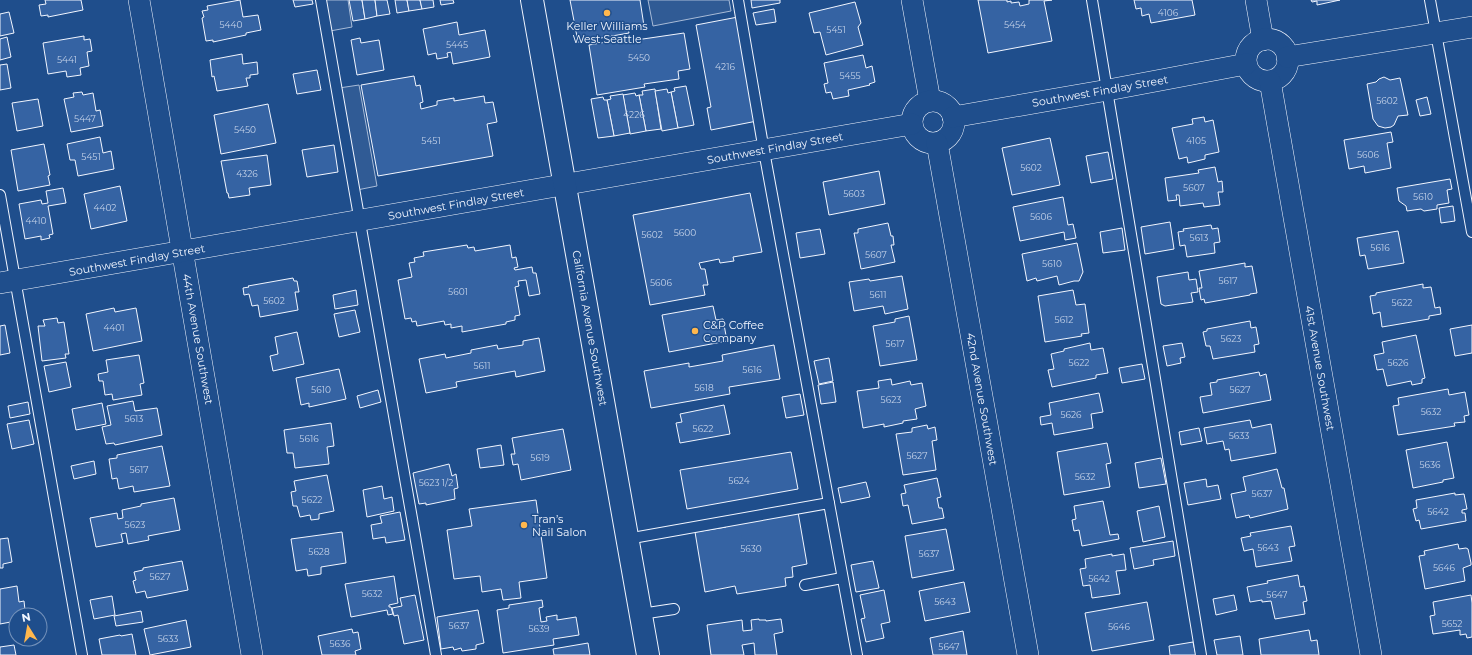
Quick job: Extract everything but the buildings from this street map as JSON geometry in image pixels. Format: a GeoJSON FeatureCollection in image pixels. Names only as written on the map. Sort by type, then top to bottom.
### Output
{"type":"FeatureCollection","features":[{"type":"Feature","properties":{"kind":"main road","name":"California Avenue Southwest"},"geometry":{"type":"LineString","coordinates":[[532,0],[648,655]]}},
{"type":"Feature","properties":{"kind":"street","name":"44th Avenue Southwest"},"geometry":{"type":"LineString","coordinates":[[139,0],[252,655]]}},
{"type":"Feature","properties":{"kind":"street"},"geometry":{"type":"LineString","coordinates":[[912,0],[930,102]]}},
{"type":"Feature","properties":{"kind":"street"},"geometry":{"type":"LineString","coordinates":[[1256,0],[1263,40]]}},
{"type":"Feature","properties":{"kind":"street"},"geometry":{"type":"LineString","coordinates":[[1287,58],[1472,27]]}},
{"type":"Feature","properties":{"kind":"street"},"geometry":{"type":"LineString","coordinates":[[1263,40],[1273,41],[1280,44],[1284,49],[1287,58],[1286,69],[1282,75],[1270,81],[1257,79],[1251,74],[1246,64],[1246,56],[1249,49],[1254,44],[1263,40]]}},
{"type":"Feature","properties":{"kind":"street","name":"Southwest Findlay Street"},"geometry":{"type":"LineString","coordinates":[[953,117],[1246,64]]}},
{"type":"Feature","properties":{"kind":"street","name":"41st Avenue Southwest"},"geometry":{"type":"LineString","coordinates":[[1270,81],[1371,655]]}},
{"type":"Feature","properties":{"kind":"street"},"geometry":{"type":"LineString","coordinates":[[930,102],[939,102],[945,105],[950,109],[953,117],[953,129],[950,134],[945,139],[937,143],[924,141],[918,137],[912,124],[913,117],[920,105],[930,102]]}},
{"type":"Feature","properties":{"kind":"street","name":"Southwest Findlay Street"},"geometry":{"type":"LineString","coordinates":[[8,282],[912,124]]}},
{"type":"Feature","properties":{"kind":"street","name":"42nd Avenue Southwest"},"geometry":{"type":"LineString","coordinates":[[937,143],[1028,655]]}},
{"type":"Feature","properties":{"kind":"lane"},"geometry":{"type":"LineString","coordinates":[[321,0],[436,655]]}},
{"type":"Feature","properties":{"kind":"lane"},"geometry":{"type":"LineString","coordinates":[[738,0],[856,655]]}},
{"type":"Feature","properties":{"kind":"lane"},"geometry":{"type":"LineString","coordinates":[[1092,0],[1201,655]]}},
{"type":"Feature","properties":{"kind":"lane"},"geometry":{"type":"LineString","coordinates":[[1430,0],[1472,232]]}},
{"type":"Feature","properties":{"kind":"lane"},"geometry":{"type":"LineString","coordinates":[[0,195],[8,282],[82,655]]}},
{"type":"Feature","properties":{"kind":"lane"},"geometry":{"type":"LineString","coordinates":[[627,539],[829,503]]}},
{"type":"Feature","properties":{"kind":"lane"},"geometry":{"type":"LineString","coordinates":[[805,585],[842,578]]}},
{"type":"Feature","properties":{"kind":"lane"},"geometry":{"type":"LineString","coordinates":[[641,614],[674,609]]}},
{"type":"Feature","properties":{"kind":"shaded area"},"geometry":{"type":"Polygon","coordinates":[[[325,0],[348,0],[352,27],[330,31],[325,0]]]}},
{"type":"Feature","properties":{"kind":"shaded area"},"geometry":{"type":"Polygon","coordinates":[[[648,0],[729,0],[731,11],[653,26],[648,0]]]}},
{"type":"Feature","properties":{"kind":"shaded area"},"geometry":{"type":"Polygon","coordinates":[[[359,85],[377,186],[357,190],[339,88],[359,85]]]}},
{"type":"Feature","properties":{"kind":"place","name":"Keller Williams West Seattle"},"geometry":{"type":"Point","coordinates":[607,13]}},
{"type":"Feature","properties":{"kind":"place","name":"C&P Coffee Company"},"geometry":{"type":"Point","coordinates":[695,331]}},
{"type":"Feature","properties":{"kind":"place","name":"Tran’s Nail Salon"},"geometry":{"type":"Point","coordinates":[524,525]}}]}
